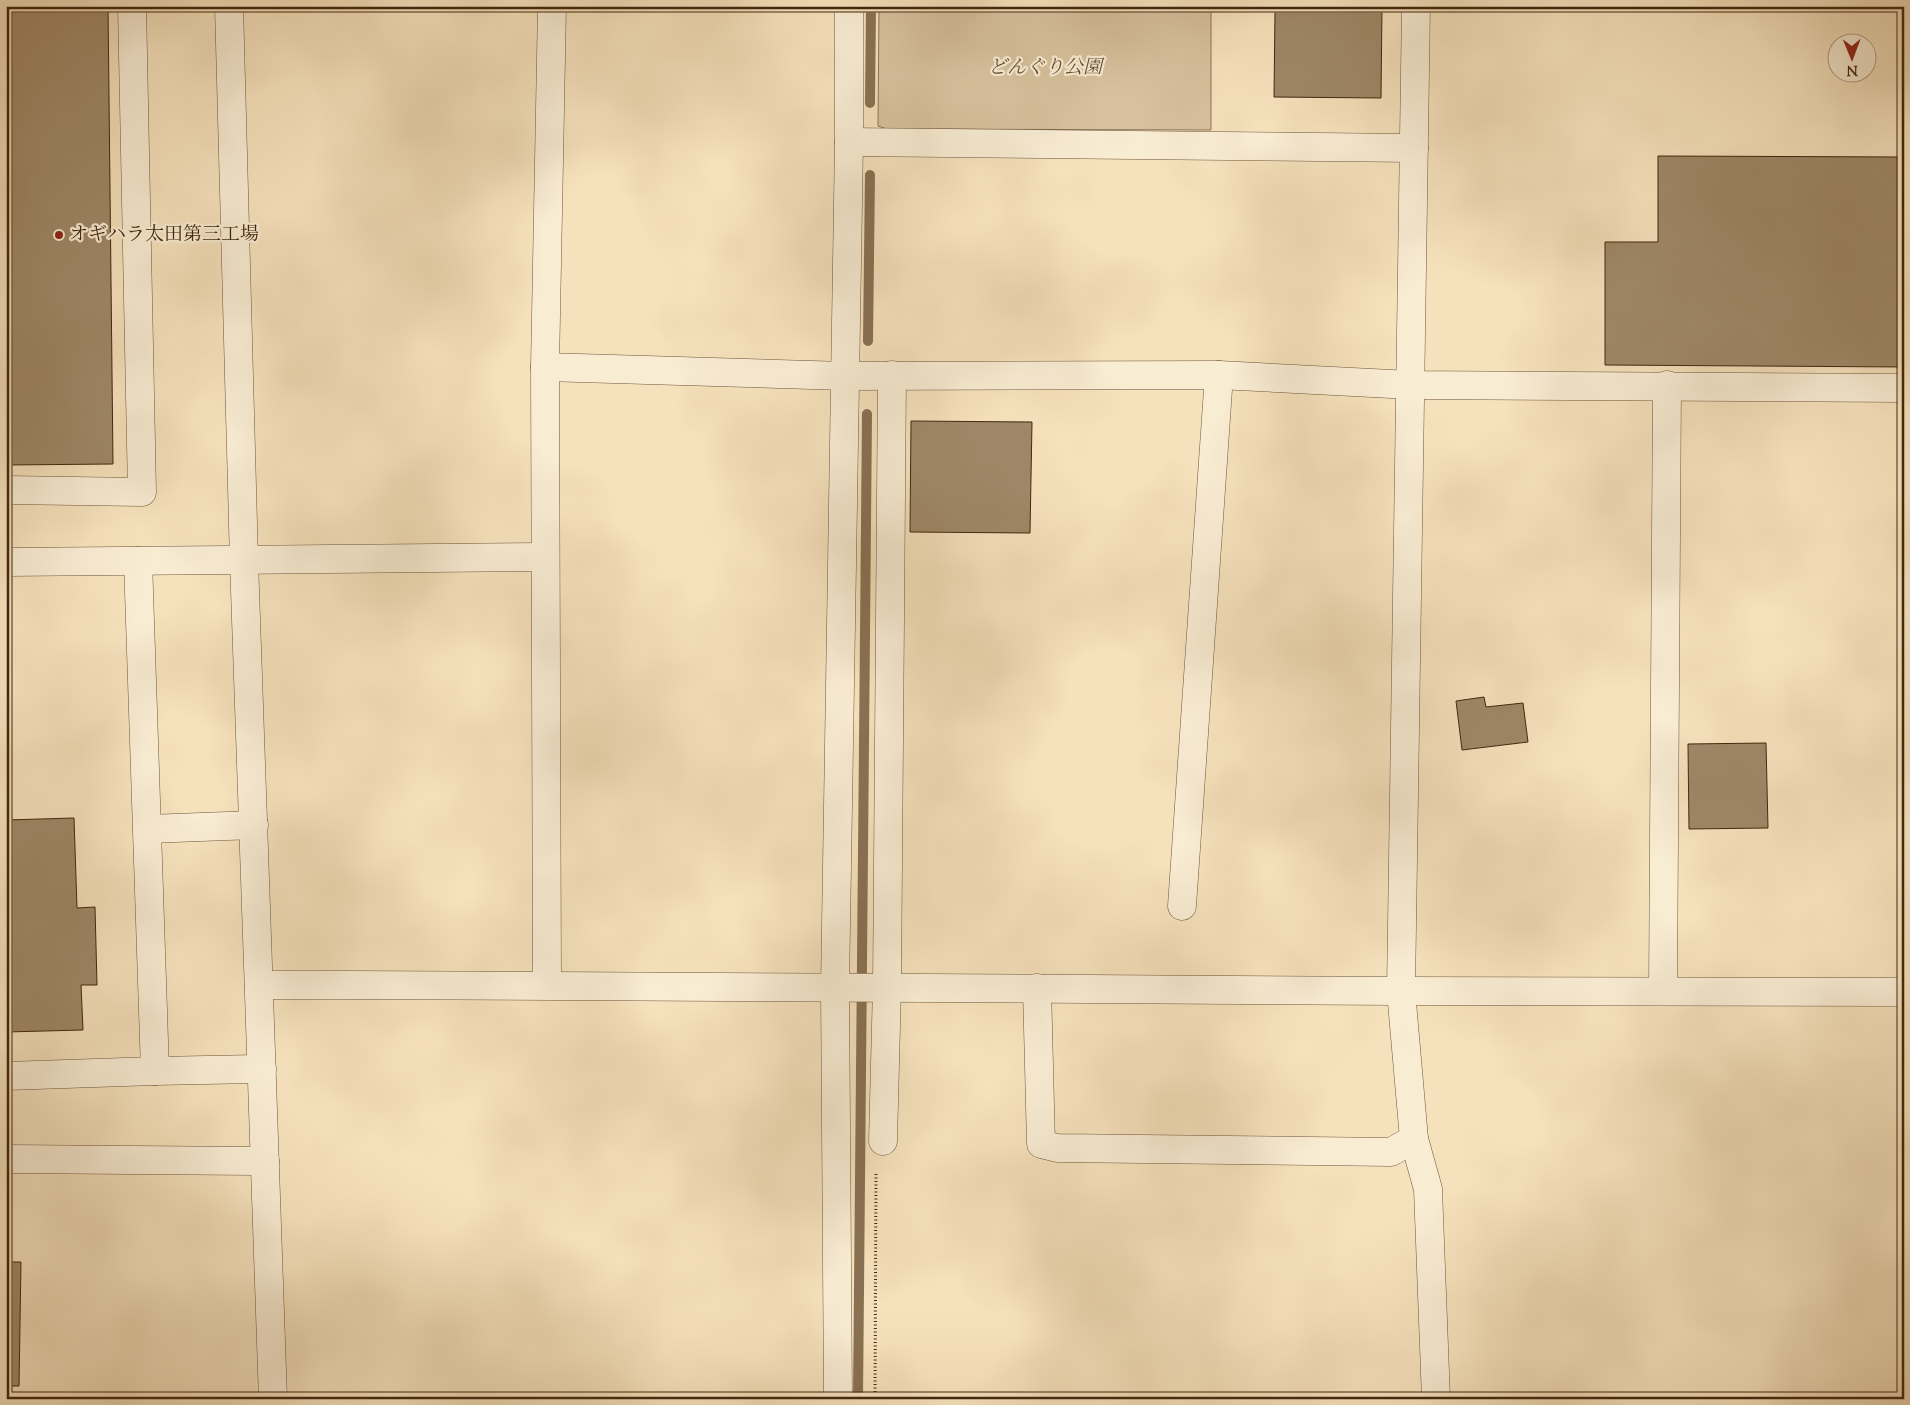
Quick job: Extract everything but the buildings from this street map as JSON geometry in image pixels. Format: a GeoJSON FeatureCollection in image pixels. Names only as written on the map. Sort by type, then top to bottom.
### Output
{"type":"FeatureCollection","features":[{"type":"Feature","properties":{"kind":"street"},"geometry":{"type":"LineString","coordinates":[[6,490],[142,492],[132,6]]}},
{"type":"Feature","properties":{"kind":"street"},"geometry":{"type":"LineString","coordinates":[[229,6],[244,561],[273,1399]]}},
{"type":"Feature","properties":{"kind":"street"},"geometry":{"type":"LineString","coordinates":[[547,984],[545,367],[552,6]]}},
{"type":"Feature","properties":{"kind":"street"},"geometry":{"type":"LineString","coordinates":[[838,1399],[835,986],[849,142],[849,6]]}},
{"type":"Feature","properties":{"kind":"street"},"geometry":{"type":"LineString","coordinates":[[1416,6],[1412,385],[1401,991],[1414,1139],[1428,1189],[1436,1399]]}},
{"type":"Feature","properties":{"kind":"street"},"geometry":{"type":"LineString","coordinates":[[849,142],[1414,148]]}},
{"type":"Feature","properties":{"kind":"street"},"geometry":{"type":"LineString","coordinates":[[545,367],[845,376],[1220,376],[1412,385],[1904,388]]}},
{"type":"Feature","properties":{"kind":"street"},"geometry":{"type":"LineString","coordinates":[[883,1141],[887,987],[892,376]]}},
{"type":"Feature","properties":{"kind":"street"},"geometry":{"type":"LineString","coordinates":[[1182,906],[1220,376]]}},
{"type":"Feature","properties":{"kind":"street"},"geometry":{"type":"LineString","coordinates":[[1663,990],[1667,386]]}},
{"type":"Feature","properties":{"kind":"street"},"geometry":{"type":"LineString","coordinates":[[6,562],[545,558]]}},
{"type":"Feature","properties":{"kind":"street"},"geometry":{"type":"LineString","coordinates":[[138,561],[156,1071]]}},
{"type":"Feature","properties":{"kind":"street"},"geometry":{"type":"LineString","coordinates":[[148,830],[254,825]]}},
{"type":"Feature","properties":{"kind":"street"},"geometry":{"type":"LineString","coordinates":[[259,984],[1904,992]]}},
{"type":"Feature","properties":{"kind":"street"},"geometry":{"type":"LineString","coordinates":[[1037,988],[1040,1144],[1057,1148],[1391,1152],[1414,1139]]}},
{"type":"Feature","properties":{"kind":"street"},"geometry":{"type":"LineString","coordinates":[[6,1076],[262,1069]]}},
{"type":"Feature","properties":{"kind":"street"},"geometry":{"type":"LineString","coordinates":[[6,1159],[265,1161]]}},
{"type":"Feature","properties":{"kind":"path"},"geometry":{"type":"LineString","coordinates":[[875,1399],[876,1163],[883,1141]]}},
{"type":"Feature","properties":{"kind":"green space","name":"どんぐり公園"},"geometry":{"type":"Polygon","coordinates":[[[879,6],[1211,6],[1211,130],[887,129],[878,126],[879,6]]]}},
{"type":"Feature","properties":{"kind":"waterway"},"geometry":{"type":"LineString","coordinates":[[870,103],[871,6]]}},
{"type":"Feature","properties":{"kind":"waterway"},"geometry":{"type":"LineString","coordinates":[[868,341],[870,175]]}},
{"type":"Feature","properties":{"kind":"waterway"},"geometry":{"type":"LineString","coordinates":[[858,1399],[867,414]]}},
{"type":"Feature","properties":{"kind":"place","name":"オギハラ太田第三工場"},"geometry":{"type":"Point","coordinates":[59,235]}}]}
